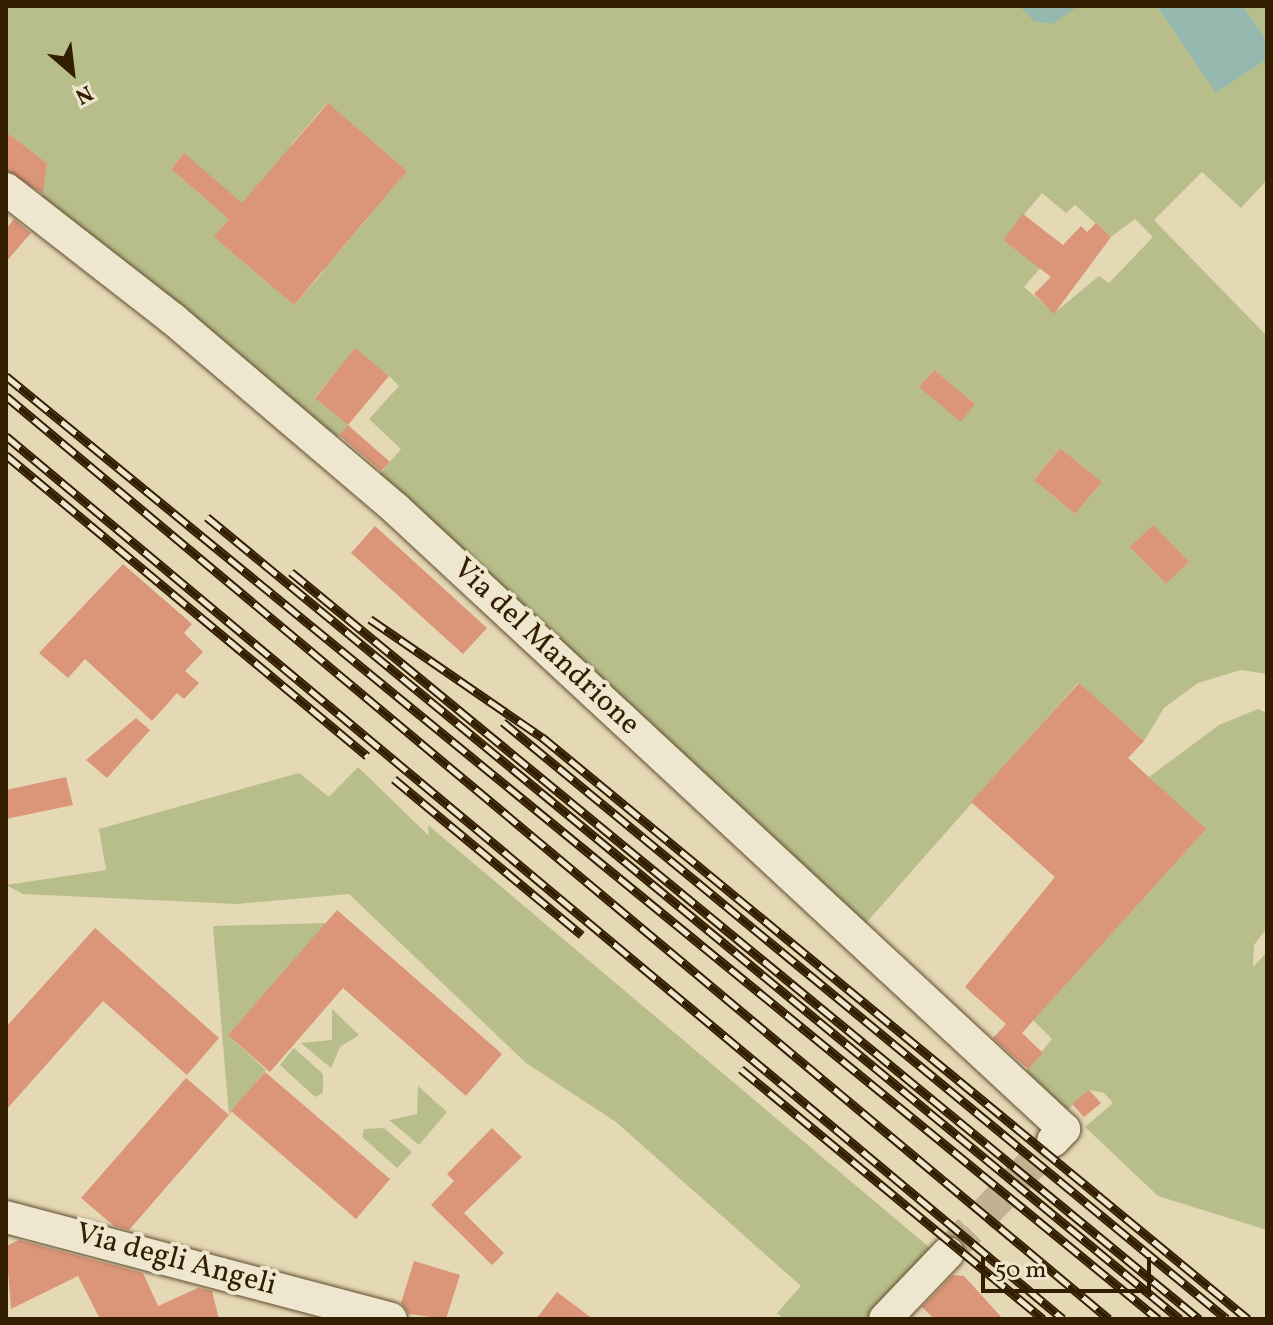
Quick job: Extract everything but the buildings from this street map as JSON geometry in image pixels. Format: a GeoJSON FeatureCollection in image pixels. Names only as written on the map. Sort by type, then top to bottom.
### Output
{"type":"FeatureCollection","features":[{"type":"Feature","properties":{"kind":"street","name":"Via del Mandrione"},"geometry":{"type":"LineString","coordinates":[[6,189],[173,319],[395,508],[1059,1135]]}},
{"type":"Feature","properties":{"kind":"street","name":"Via degli Angeli"},"geometry":{"type":"LineString","coordinates":[[6,1217],[391,1319]]}},
{"type":"Feature","properties":{"kind":"street"},"geometry":{"type":"LineString","coordinates":[[885,1319],[948,1253]]}},
{"type":"Feature","properties":{"kind":"green space"},"geometry":{"type":"Polygon","coordinates":[[[6,6],[1267,6],[1267,180],[1241,208],[1202,172],[1154,220],[1267,336],[1267,674],[1241,670],[1198,683],[1164,708],[1144,741],[1078,683],[866,923],[376,478],[401,449],[369,419],[399,386],[389,376],[355,349],[315,397],[348,425],[334,441],[42,200],[47,163],[6,132],[6,6]],[[327,103],[291,145],[371,213],[407,171],[327,103]],[[288,150],[331,260],[368,218],[288,150]],[[183,154],[171,169],[208,201],[183,154]],[[1042,193],[1003,240],[1043,265],[1024,287],[1054,313],[1099,276],[1109,283],[1153,237],[1135,219],[1111,237],[1075,205],[1066,213],[1042,193]],[[244,202],[215,237],[294,305],[324,271],[244,202]],[[933,370],[920,387],[975,404],[933,370]],[[1060,448],[1034,480],[1075,514],[1102,482],[1060,448]],[[1131,547],[1166,584],[1189,562],[1131,547]]]}},
{"type":"Feature","properties":{"kind":"green space"},"geometry":{"type":"Polygon","coordinates":[[[1258,709],[1267,713],[1267,928],[1254,945],[1253,967],[1267,952],[1267,1230],[1158,1196],[1085,1127],[1113,1103],[1104,1093],[1089,1090],[1067,1110],[1026,1071],[1052,1039],[1033,1020],[1205,830],[1149,777],[1219,725],[1258,709]]]}},
{"type":"Feature","properties":{"kind":"green space"},"geometry":{"type":"Polygon","coordinates":[[[358,767],[429,836],[428,825],[936,1253],[873,1319],[784,1319],[777,1313],[801,1286],[616,1122],[526,1063],[349,894],[237,904],[23,894],[6,885],[106,870],[99,829],[299,773],[329,797],[358,767]]]}},
{"type":"Feature","properties":{"kind":"green space"},"geometry":{"type":"Polygon","coordinates":[[[327,923],[228,1035],[266,1070],[229,1115],[213,926],[327,923]]]}},
{"type":"Feature","properties":{"kind":"green space"},"geometry":{"type":"Polygon","coordinates":[[[332,1009],[359,1035],[340,1047],[331,1068],[301,1043],[332,1040],[332,1009]]]}},
{"type":"Feature","properties":{"kind":"green space"},"geometry":{"type":"Polygon","coordinates":[[[294,1048],[323,1074],[323,1093],[315,1097],[280,1065],[294,1048]]]}},
{"type":"Feature","properties":{"kind":"green space"},"geometry":{"type":"Polygon","coordinates":[[[418,1086],[447,1112],[419,1145],[389,1120],[417,1114],[418,1086]]]}},
{"type":"Feature","properties":{"kind":"green space"},"geometry":{"type":"Polygon","coordinates":[[[384,1128],[412,1152],[397,1168],[362,1137],[364,1129],[384,1128]]]}},
{"type":"Feature","properties":{"kind":"water"},"geometry":{"type":"Polygon","coordinates":[[[1019,6],[1079,6],[1052,24],[1034,21],[1019,6]]]}},
{"type":"Feature","properties":{"kind":"water"},"geometry":{"type":"Polygon","coordinates":[[[1157,6],[1243,6],[1267,41],[1267,59],[1216,93],[1157,6]]]}},
{"type":"Feature","properties":{"kind":"tunnel"},"geometry":{"type":"LineString","coordinates":[[948,1253],[1053,1141]]}},
{"type":"Feature","properties":{"kind":"railway"},"geometry":{"type":"LineString","coordinates":[[6,376],[1158,1319]]}},
{"type":"Feature","properties":{"kind":"railway"},"geometry":{"type":"LineString","coordinates":[[6,396],[1109,1319]]}},
{"type":"Feature","properties":{"kind":"railway"},"geometry":{"type":"LineString","coordinates":[[6,436],[1063,1319]]}},
{"type":"Feature","properties":{"kind":"railway"},"geometry":{"type":"LineString","coordinates":[[6,455],[367,756]]}},
{"type":"Feature","properties":{"kind":"railway"},"geometry":{"type":"LineString","coordinates":[[207,517],[1180,1319]]}},
{"type":"Feature","properties":{"kind":"railway"},"geometry":{"type":"LineString","coordinates":[[291,572],[1199,1319]]}},
{"type":"Feature","properties":{"kind":"railway"},"geometry":{"type":"LineString","coordinates":[[370,619],[542,737],[1248,1319]]}},
{"type":"Feature","properties":{"kind":"railway"},"geometry":{"type":"LineString","coordinates":[[503,722],[1227,1319]]}},
{"type":"Feature","properties":{"kind":"railway"},"geometry":{"type":"LineString","coordinates":[[394,779],[582,935]]}},
{"type":"Feature","properties":{"kind":"railway"},"geometry":{"type":"LineString","coordinates":[[741,1069],[1043,1319]]}}]}
